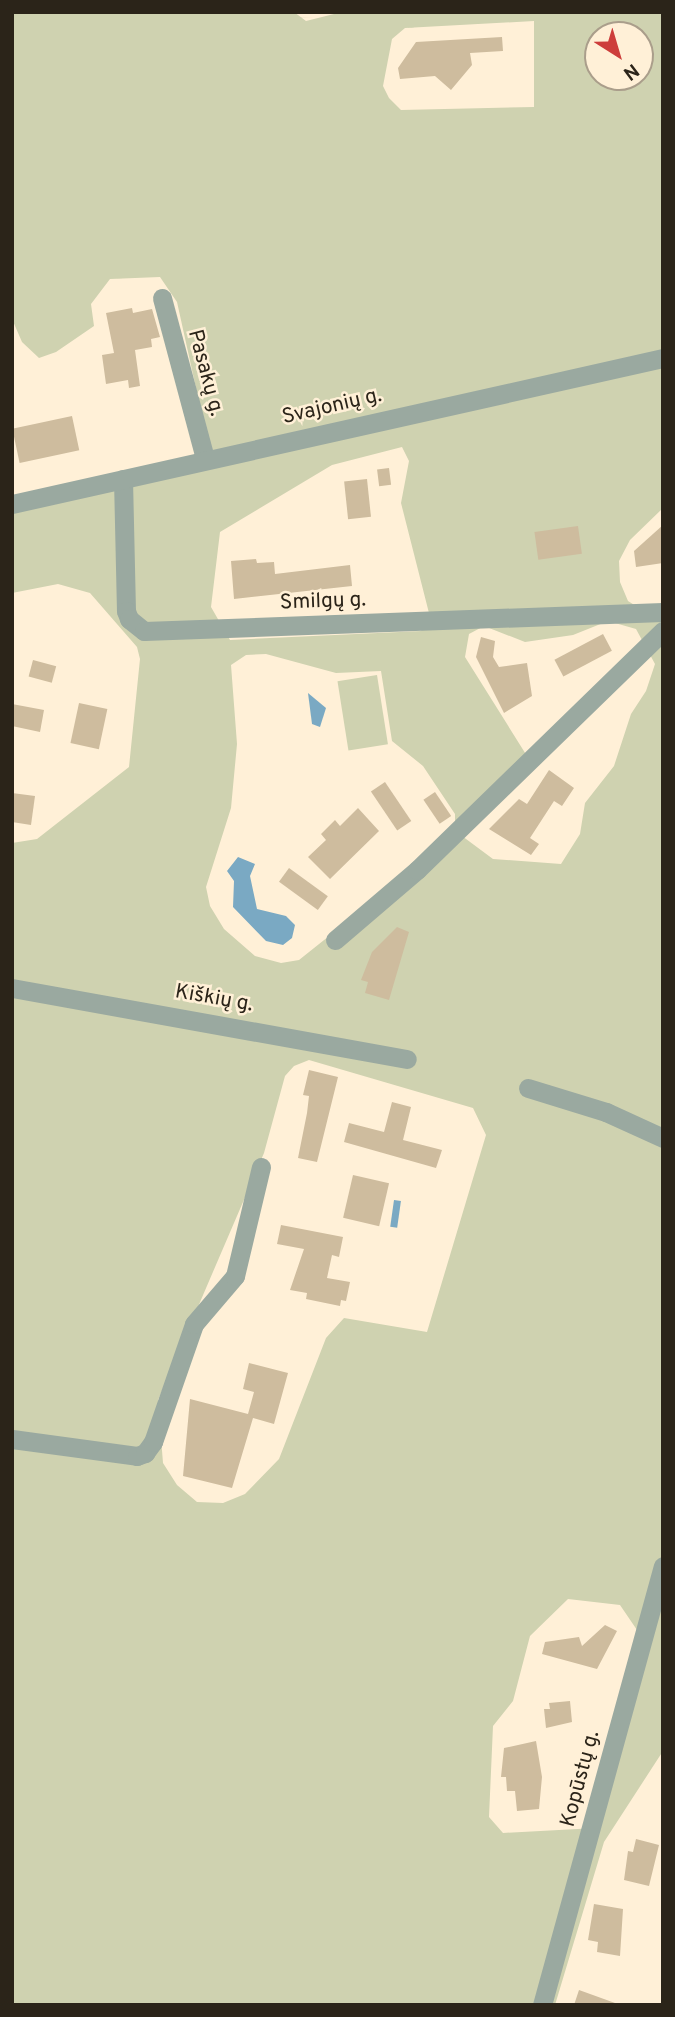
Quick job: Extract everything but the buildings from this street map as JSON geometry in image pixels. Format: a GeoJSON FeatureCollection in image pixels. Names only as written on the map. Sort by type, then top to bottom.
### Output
{"type":"FeatureCollection","features":[{"type":"Feature","properties":{"kind":"street","name":"Pasakų g."},"geometry":{"type":"LineString","coordinates":[[162,298],[205,459]]}},
{"type":"Feature","properties":{"kind":"street","name":"Svajonių g."},"geometry":{"type":"LineString","coordinates":[[12,504],[663,358]]}},
{"type":"Feature","properties":{"kind":"street","name":"Smilgų g."},"geometry":{"type":"LineString","coordinates":[[123,480],[126,611],[129,619],[144,631],[663,612]]}},
{"type":"Feature","properties":{"kind":"street"},"geometry":{"type":"LineString","coordinates":[[335,940],[417,870],[663,631]]}},
{"type":"Feature","properties":{"kind":"street","name":"Kiškių g."},"geometry":{"type":"LineString","coordinates":[[12,988],[407,1059]]}},
{"type":"Feature","properties":{"kind":"street"},"geometry":{"type":"LineString","coordinates":[[528,1088],[606,1112],[663,1138]]}},
{"type":"Feature","properties":{"kind":"street"},"geometry":{"type":"LineString","coordinates":[[12,1439],[138,1456],[145,1452],[153,1442],[194,1324],[235,1276],[261,1167]]}},
{"type":"Feature","properties":{"kind":"street","name":"Kopūstų g."},"geometry":{"type":"LineString","coordinates":[[542,2005],[663,1566]]}},
{"type":"Feature","properties":{"kind":"green space"},"geometry":{"type":"Polygon","coordinates":[[[12,12],[294,12],[306,21],[342,12],[663,12],[663,508],[630,540],[619,561],[620,582],[628,601],[663,623],[663,1751],[604,1842],[555,2005],[12,2005],[12,843],[37,839],[129,767],[140,659],[137,647],[90,593],[58,584],[12,593],[12,512],[213,465],[177,302],[160,277],[110,279],[91,304],[94,326],[56,352],[39,358],[22,342],[12,319],[12,12]],[[534,21],[405,28],[392,39],[383,86],[389,98],[401,110],[534,107],[534,21]],[[402,447],[332,465],[220,532],[211,607],[230,640],[421,631],[430,617],[401,503],[409,461],[402,447]],[[608,621],[573,635],[525,642],[484,626],[469,634],[465,657],[527,756],[462,836],[493,859],[561,864],[580,834],[585,803],[614,766],[631,714],[646,691],[655,664],[636,629],[608,621]],[[266,654],[246,655],[231,665],[237,744],[231,808],[206,887],[210,906],[224,929],[255,956],[281,963],[299,960],[393,885],[455,826],[455,814],[423,766],[392,741],[381,671],[336,673],[266,654]],[[309,1060],[294,1066],[285,1076],[264,1153],[158,1400],[163,1463],[177,1485],[197,1502],[223,1503],[245,1494],[279,1459],[326,1338],[344,1318],[427,1332],[486,1135],[473,1108],[309,1060]],[[568,1599],[530,1636],[513,1701],[493,1726],[489,1817],[503,1833],[596,1828],[637,1630],[620,1605],[568,1599]]]}},
{"type":"Feature","properties":{"kind":"green space"},"geometry":{"type":"Polygon","coordinates":[[[377,675],[388,744],[348,750],[337,681],[377,675]]]}},
{"type":"Feature","properties":{"kind":"water"},"geometry":{"type":"Polygon","coordinates":[[[308,693],[326,708],[320,727],[312,724],[308,693]]]}},
{"type":"Feature","properties":{"kind":"water"},"geometry":{"type":"Polygon","coordinates":[[[238,857],[255,864],[250,876],[257,909],[286,916],[295,925],[292,938],[283,945],[266,941],[233,907],[234,881],[227,871],[238,857]]]}},
{"type":"Feature","properties":{"kind":"water"},"geometry":{"type":"Polygon","coordinates":[[[394,1200],[401,1201],[397,1228],[390,1227],[394,1200]]]}}]}
